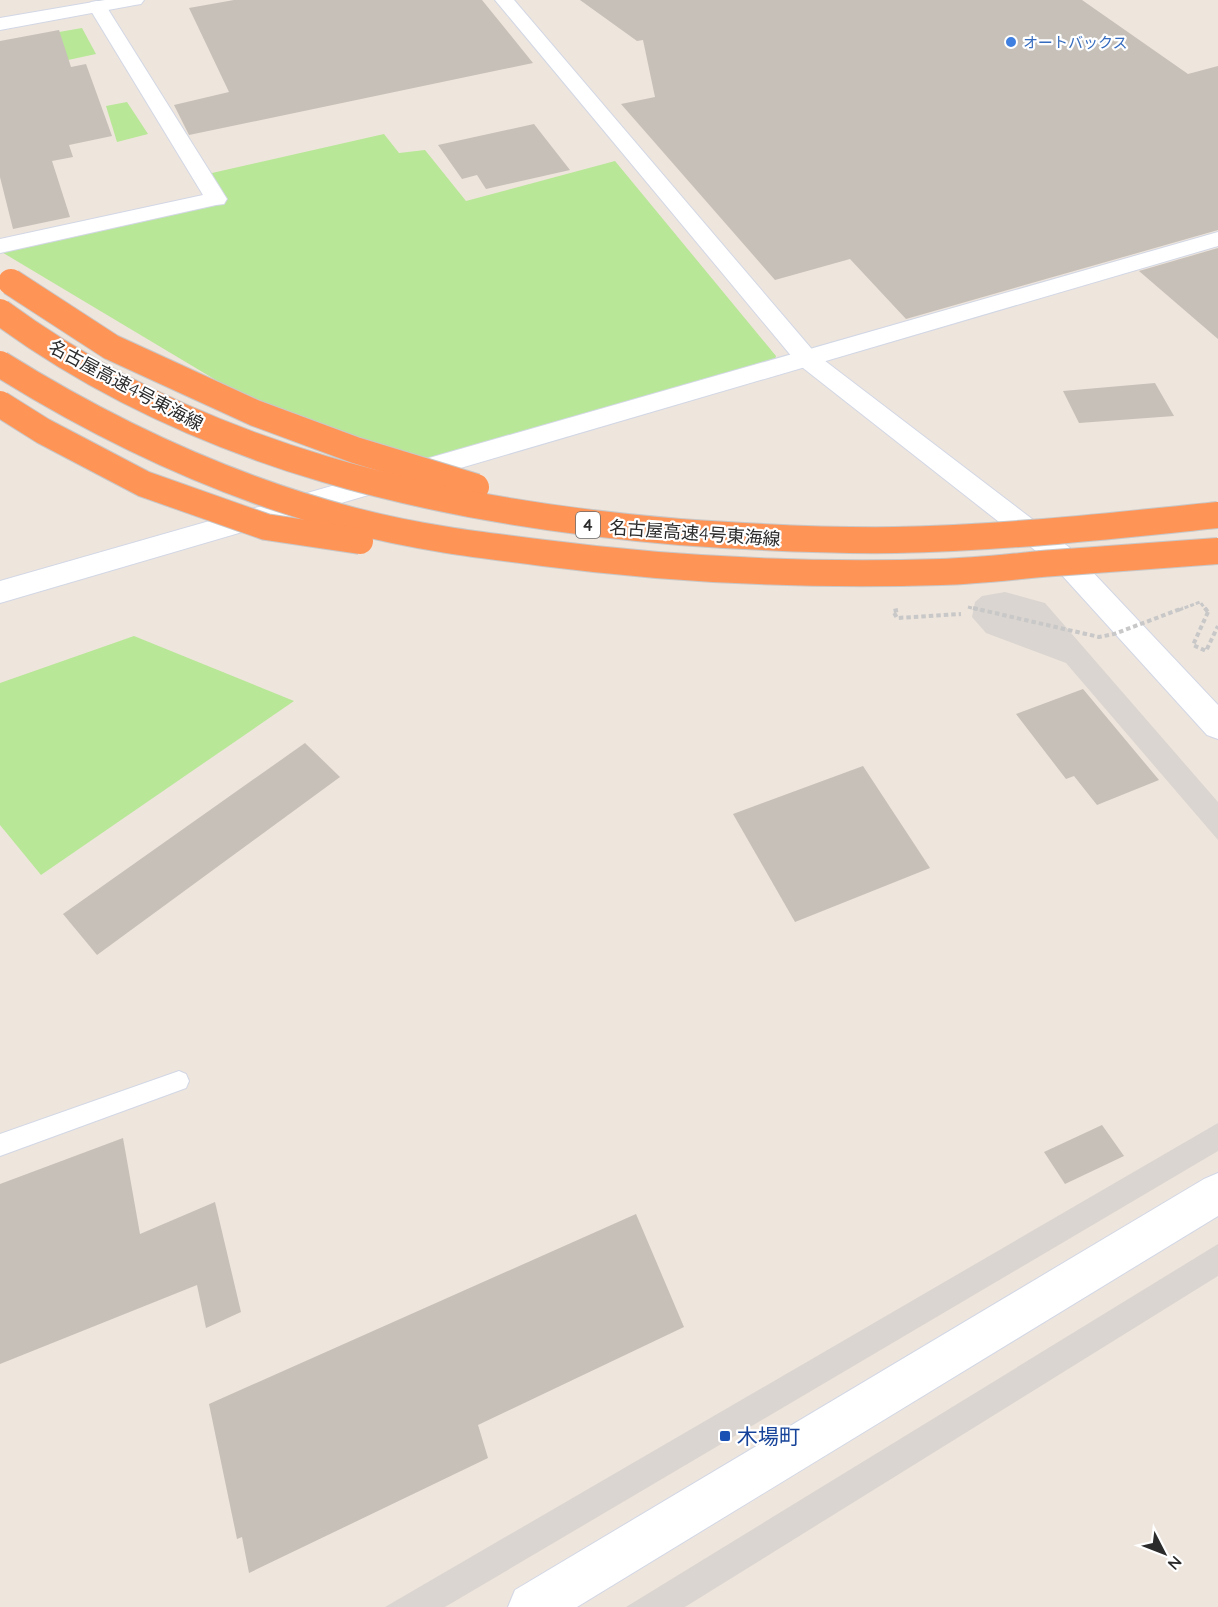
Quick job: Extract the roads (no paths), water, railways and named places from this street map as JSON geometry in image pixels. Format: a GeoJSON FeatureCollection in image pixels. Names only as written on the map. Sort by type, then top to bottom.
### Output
{"type":"FeatureCollection","features":[{"type":"Feature","properties":{"kind":"highway"},"geometry":{"type":"LineString","coordinates":[[0,404],[43,431],[144,484],[266,527],[396,546],[774,555],[603,524],[355,450],[255,413],[111,346],[11,282]]}},
{"type":"Feature","properties":{"kind":"highway","name":"名古屋高速4号東海線"},"geometry":{"type":"LineString","coordinates":[[0,312],[97,374],[174,414],[254,447],[328,472],[391,489],[529,517],[606,527],[776,539],[897,540],[1096,527],[1218,515]]}},
{"type":"Feature","properties":{"kind":"highway","name":"名古屋高速4号東海線"},"geometry":{"type":"LineString","coordinates":[[0,364],[46,394],[114,431],[248,488],[327,514],[387,529],[476,545],[665,567],[790,574],[944,572],[1218,551]]}},
{"type":"Feature","properties":{"kind":"street"},"geometry":{"type":"LineString","coordinates":[[0,24],[135,0]]}},
{"type":"Feature","properties":{"kind":"street"},"geometry":{"type":"LineString","coordinates":[[504,0],[807,359],[1050,547],[1218,726]]}},
{"type":"Feature","properties":{"kind":"street"},"geometry":{"type":"LineString","coordinates":[[0,246],[216,200],[97,6]]}},
{"type":"Feature","properties":{"kind":"street"},"geometry":{"type":"LineString","coordinates":[[0,592],[1218,239]]}},
{"type":"Feature","properties":{"kind":"street"},"geometry":{"type":"LineString","coordinates":[[1050,547],[1218,522]]}},
{"type":"Feature","properties":{"kind":"street"},"geometry":{"type":"LineString","coordinates":[[1050,547],[1218,542]]}},
{"type":"Feature","properties":{"kind":"street"},"geometry":{"type":"LineString","coordinates":[[532,1607],[1218,1193]]}},
{"type":"Feature","properties":{"kind":"lane"},"geometry":{"type":"LineString","coordinates":[[0,1145],[179,1081]]}},
{"type":"Feature","properties":{"kind":"place","name":"オートバックス"},"geometry":{"type":"Point","coordinates":[1011,42]}},
{"type":"Feature","properties":{"kind":"place","name":"木場町"},"geometry":{"type":"Point","coordinates":[725,1436]}}]}
